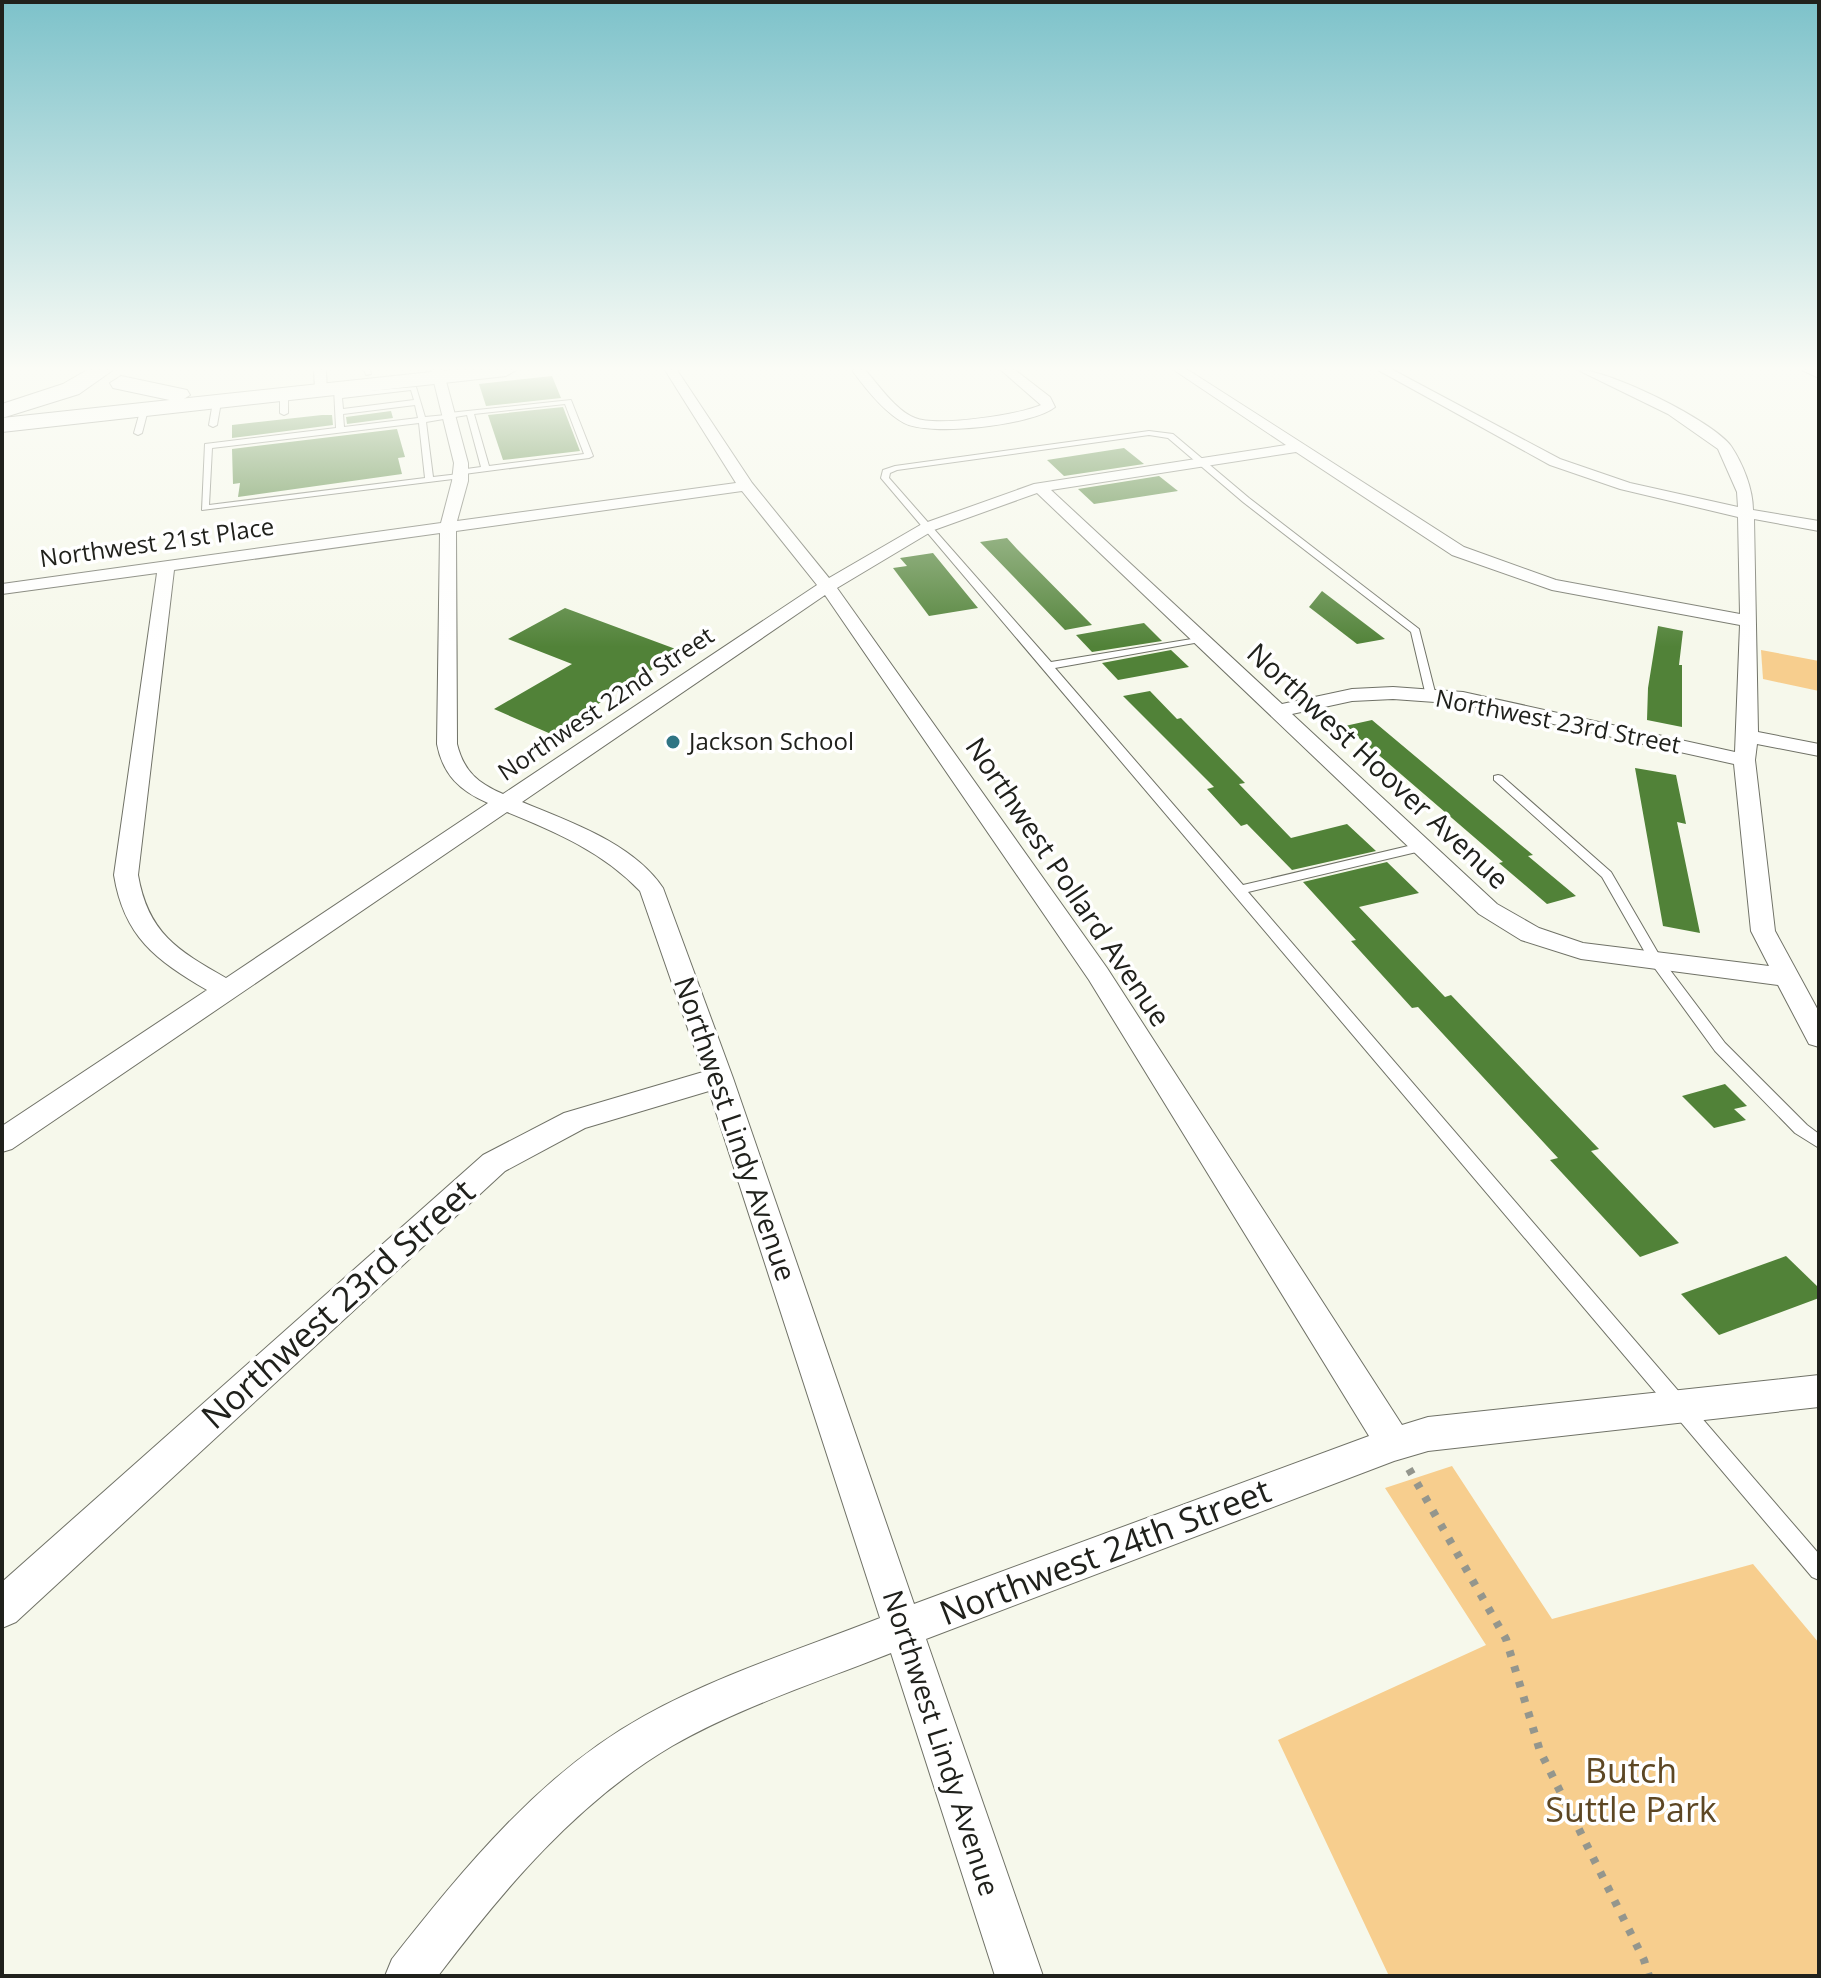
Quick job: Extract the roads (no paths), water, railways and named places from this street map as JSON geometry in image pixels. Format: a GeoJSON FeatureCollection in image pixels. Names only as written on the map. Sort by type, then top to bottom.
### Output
{"type":"FeatureCollection","features":[{"type":"Feature","properties":{"kind":"street","name":"Northwest Lindy Avenue"},"geometry":{"type":"LineString","coordinates":[[466,462],[470,472],[448,527],[447,744],[450,761],[460,778],[505,803],[602,847],[625,862],[651,888],[719,1078],[1019,1976]]}},
{"type":"Feature","properties":{"kind":"street","name":"Northwest Pollard Avenue"},"geometry":{"type":"LineString","coordinates":[[731,462],[746,486],[827,586],[1098,974],[1394,1444]]}},
{"type":"Feature","properties":{"kind":"street","name":"Northwest 22nd Street"},"geometry":{"type":"LineString","coordinates":[[2,1141],[827,586],[928,527],[1039,487],[1196,462]]}},
{"type":"Feature","properties":{"kind":"street"},"geometry":{"type":"LineString","coordinates":[[1318,462],[1434,538],[1496,566],[1552,585],[1749,621]]}},
{"type":"Feature","properties":{"kind":"street"},"geometry":{"type":"LineString","coordinates":[[1556,462],[1625,486],[1819,526]]}},
{"type":"Feature","properties":{"kind":"street"},"geometry":{"type":"LineString","coordinates":[[1731,462],[1745,492],[1749,621],[1748,736],[1744,760],[1763,931],[1819,1037]]}},
{"type":"Feature","properties":{"kind":"street","name":"Northwest 21st Place"},"geometry":{"type":"LineString","coordinates":[[2,589],[746,486]]}},
{"type":"Feature","properties":{"kind":"street","name":"Northwest Hoover Avenue"},"geometry":{"type":"LineString","coordinates":[[1039,487],[1488,909],[1530,934],[1581,951],[1786,977]]}},
{"type":"Feature","properties":{"kind":"street"},"geometry":{"type":"LineString","coordinates":[[166,566],[126,875],[128,897],[136,917],[161,949],[226,989]]}},
{"type":"Feature","properties":{"kind":"street","name":"Northwest 23rd Street"},"geometry":{"type":"LineString","coordinates":[[1277,711],[1352,695],[1463,698],[1744,760]]}},
{"type":"Feature","properties":{"kind":"street"},"geometry":{"type":"LineString","coordinates":[[1748,736],[1819,750]]}},
{"type":"Feature","properties":{"kind":"street","name":"Northwest 23rd Street"},"geometry":{"type":"LineString","coordinates":[[2,1608],[494,1163],[522,1144],[588,1113],[719,1078]]}},
{"type":"Feature","properties":{"kind":"street","name":"Northwest 24th Street"},"geometry":{"type":"LineString","coordinates":[[409,1976],[458,1911],[511,1850],[569,1794],[633,1747],[697,1712],[903,1628],[1394,1444],[1428,1434],[1819,1391]]}},
{"type":"Feature","properties":{"kind":"lane"},"geometry":{"type":"LineString","coordinates":[[207,462],[205,508],[542,462]]}},
{"type":"Feature","properties":{"kind":"lane"},"geometry":{"type":"LineString","coordinates":[[429,480],[430,462]]}},
{"type":"Feature","properties":{"kind":"lane"},"geometry":{"type":"LineString","coordinates":[[936,462],[895,468],[886,472],[885,478],[1819,1570]]}},
{"type":"Feature","properties":{"kind":"lane"},"geometry":{"type":"LineString","coordinates":[[1205,462],[1246,500],[1416,631],[1431,696]]}},
{"type":"Feature","properties":{"kind":"lane"},"geometry":{"type":"LineString","coordinates":[[1048,666],[1200,639]]}},
{"type":"Feature","properties":{"kind":"lane"},"geometry":{"type":"LineString","coordinates":[[1498,778],[1607,875],[1656,960],[1720,1047],[1801,1129],[1819,1142]]}},
{"type":"Feature","properties":{"kind":"lane"},"geometry":{"type":"LineString","coordinates":[[1240,890],[1421,847]]}},
{"type":"Feature","properties":{"kind":"place","name":"Jackson School"},"geometry":{"type":"Point","coordinates":[673,742]}},
{"type":"Feature","properties":{"kind":"park label","name":"Butch Suttle Park"},"geometry":{"type":"Point","coordinates":[1631,1790]}}]}
